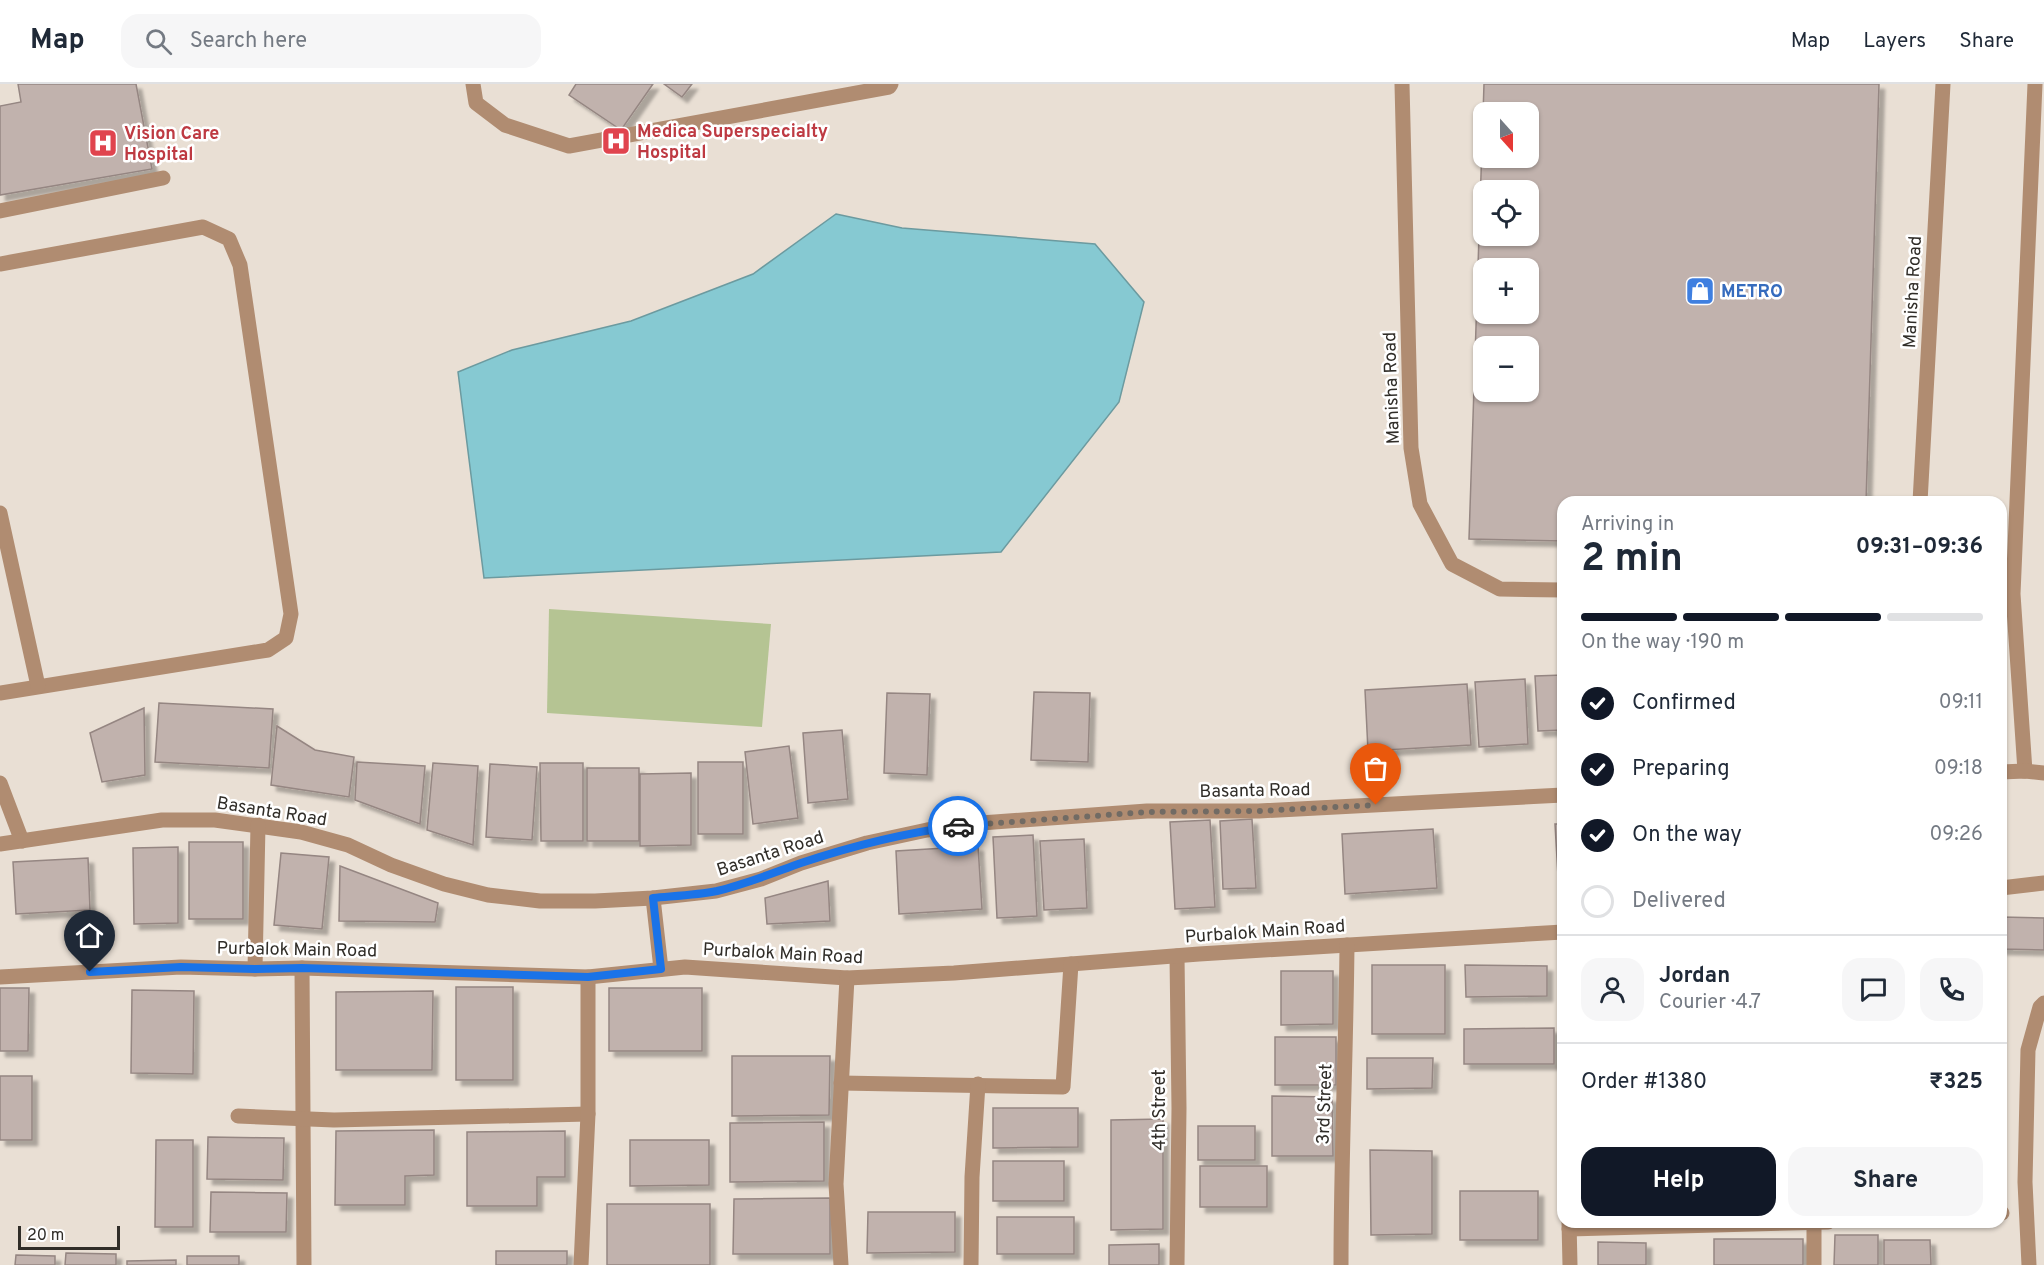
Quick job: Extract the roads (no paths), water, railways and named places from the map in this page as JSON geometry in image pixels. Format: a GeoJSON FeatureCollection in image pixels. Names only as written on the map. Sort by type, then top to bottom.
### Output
{"type":"FeatureCollection","features":[{"type":"Feature","properties":{"kind":"street"},"geometry":{"type":"LineString","coordinates":[[473,84],[476,103],[505,125],[569,146],[889,87],[891,84]]}},
{"type":"Feature","properties":{"kind":"street","name":"Manisha Road"},"geometry":{"type":"LineString","coordinates":[[1402,84],[1412,447],[1420,504],[1452,564],[1500,589],[1557,590]]}},
{"type":"Feature","properties":{"kind":"street","name":"Manisha Road"},"geometry":{"type":"LineString","coordinates":[[1920,496],[1943,84]]}},
{"type":"Feature","properties":{"kind":"street"},"geometry":{"type":"LineString","coordinates":[[2025,771],[2007,594],[2036,84]]}},
{"type":"Feature","properties":{"kind":"street"},"geometry":{"type":"LineString","coordinates":[[0,211],[163,178]]}},
{"type":"Feature","properties":{"kind":"street"},"geometry":{"type":"LineString","coordinates":[[0,264],[203,227],[229,239],[240,265],[291,614],[286,638],[268,650],[0,693]]}},
{"type":"Feature","properties":{"kind":"street"},"geometry":{"type":"LineString","coordinates":[[0,513],[38,686]]}},
{"type":"Feature","properties":{"kind":"street"},"geometry":{"type":"LineString","coordinates":[[2007,772],[2044,772]]}},
{"type":"Feature","properties":{"kind":"street"},"geometry":{"type":"LineString","coordinates":[[0,783],[22,841]]}},
{"type":"Feature","properties":{"kind":"street","name":"Basanta Road"},"geometry":{"type":"LineString","coordinates":[[0,844],[162,820],[215,820],[301,832],[348,845],[391,865],[444,884],[488,895],[540,902],[653,898],[716,891],[761,879],[801,863],[867,843],[927,830],[981,823],[1147,812],[1259,811],[1557,795]]}},
{"type":"Feature","properties":{"kind":"street"},"geometry":{"type":"LineString","coordinates":[[255,969],[258,825]]}},
{"type":"Feature","properties":{"kind":"street"},"geometry":{"type":"LineString","coordinates":[[2007,887],[2044,883]]}},
{"type":"Feature","properties":{"kind":"street"},"geometry":{"type":"LineString","coordinates":[[653,898],[661,969]]}},
{"type":"Feature","properties":{"kind":"street","name":"Purbalok Main Road"},"geometry":{"type":"LineString","coordinates":[[0,977],[181,967],[302,968],[588,977],[685,967],[848,978],[954,973],[1177,956],[1557,932]]}},
{"type":"Feature","properties":{"kind":"street","name":"3rd Street"},"geometry":{"type":"LineString","coordinates":[[1341,1265],[1347,945]]}},
{"type":"Feature","properties":{"kind":"street","name":"4th Street"},"geometry":{"type":"LineString","coordinates":[[1177,956],[1179,1108],[1177,1265]]}},
{"type":"Feature","properties":{"kind":"street"},"geometry":{"type":"LineString","coordinates":[[841,1083],[1063,1087],[1071,964]]}},
{"type":"Feature","properties":{"kind":"street"},"geometry":{"type":"LineString","coordinates":[[302,968],[304,1265]]}},
{"type":"Feature","properties":{"kind":"street"},"geometry":{"type":"LineString","coordinates":[[581,1265],[588,1114],[588,977]]}},
{"type":"Feature","properties":{"kind":"street"},"geometry":{"type":"LineString","coordinates":[[841,1265],[836,1184],[848,978]]}},
{"type":"Feature","properties":{"kind":"street"},"geometry":{"type":"LineString","coordinates":[[2029,1265],[2025,1182],[2028,1050],[2040,1007],[2044,1003]]}},
{"type":"Feature","properties":{"kind":"street"},"geometry":{"type":"LineString","coordinates":[[971,1265],[972,1177],[978,1084]]}},
{"type":"Feature","properties":{"kind":"street"},"geometry":{"type":"LineString","coordinates":[[238,1116],[334,1120],[588,1114]]}},
{"type":"Feature","properties":{"kind":"street"},"geometry":{"type":"LineString","coordinates":[[1569,1228],[1570,1265]]}},
{"type":"Feature","properties":{"kind":"street"},"geometry":{"type":"LineString","coordinates":[[1814,1228],[1814,1265]]}},
{"type":"Feature","properties":{"kind":"water"},"geometry":{"type":"Polygon","coordinates":[[[836,214],[902,228],[1095,244],[1144,302],[1119,402],[1001,552],[484,578],[458,372],[512,350],[631,321],[753,274],[836,214]]]}},
{"type":"Feature","properties":{"kind":"place","name":"Medica Superspecialty Hospital"},"geometry":{"type":"Point","coordinates":[616,141]}},
{"type":"Feature","properties":{"kind":"place","name":"Vision Care Hospital"},"geometry":{"type":"Point","coordinates":[103,143]}},
{"type":"Feature","properties":{"kind":"place","name":"METRO"},"geometry":{"type":"Point","coordinates":[1700,291]}}]}
